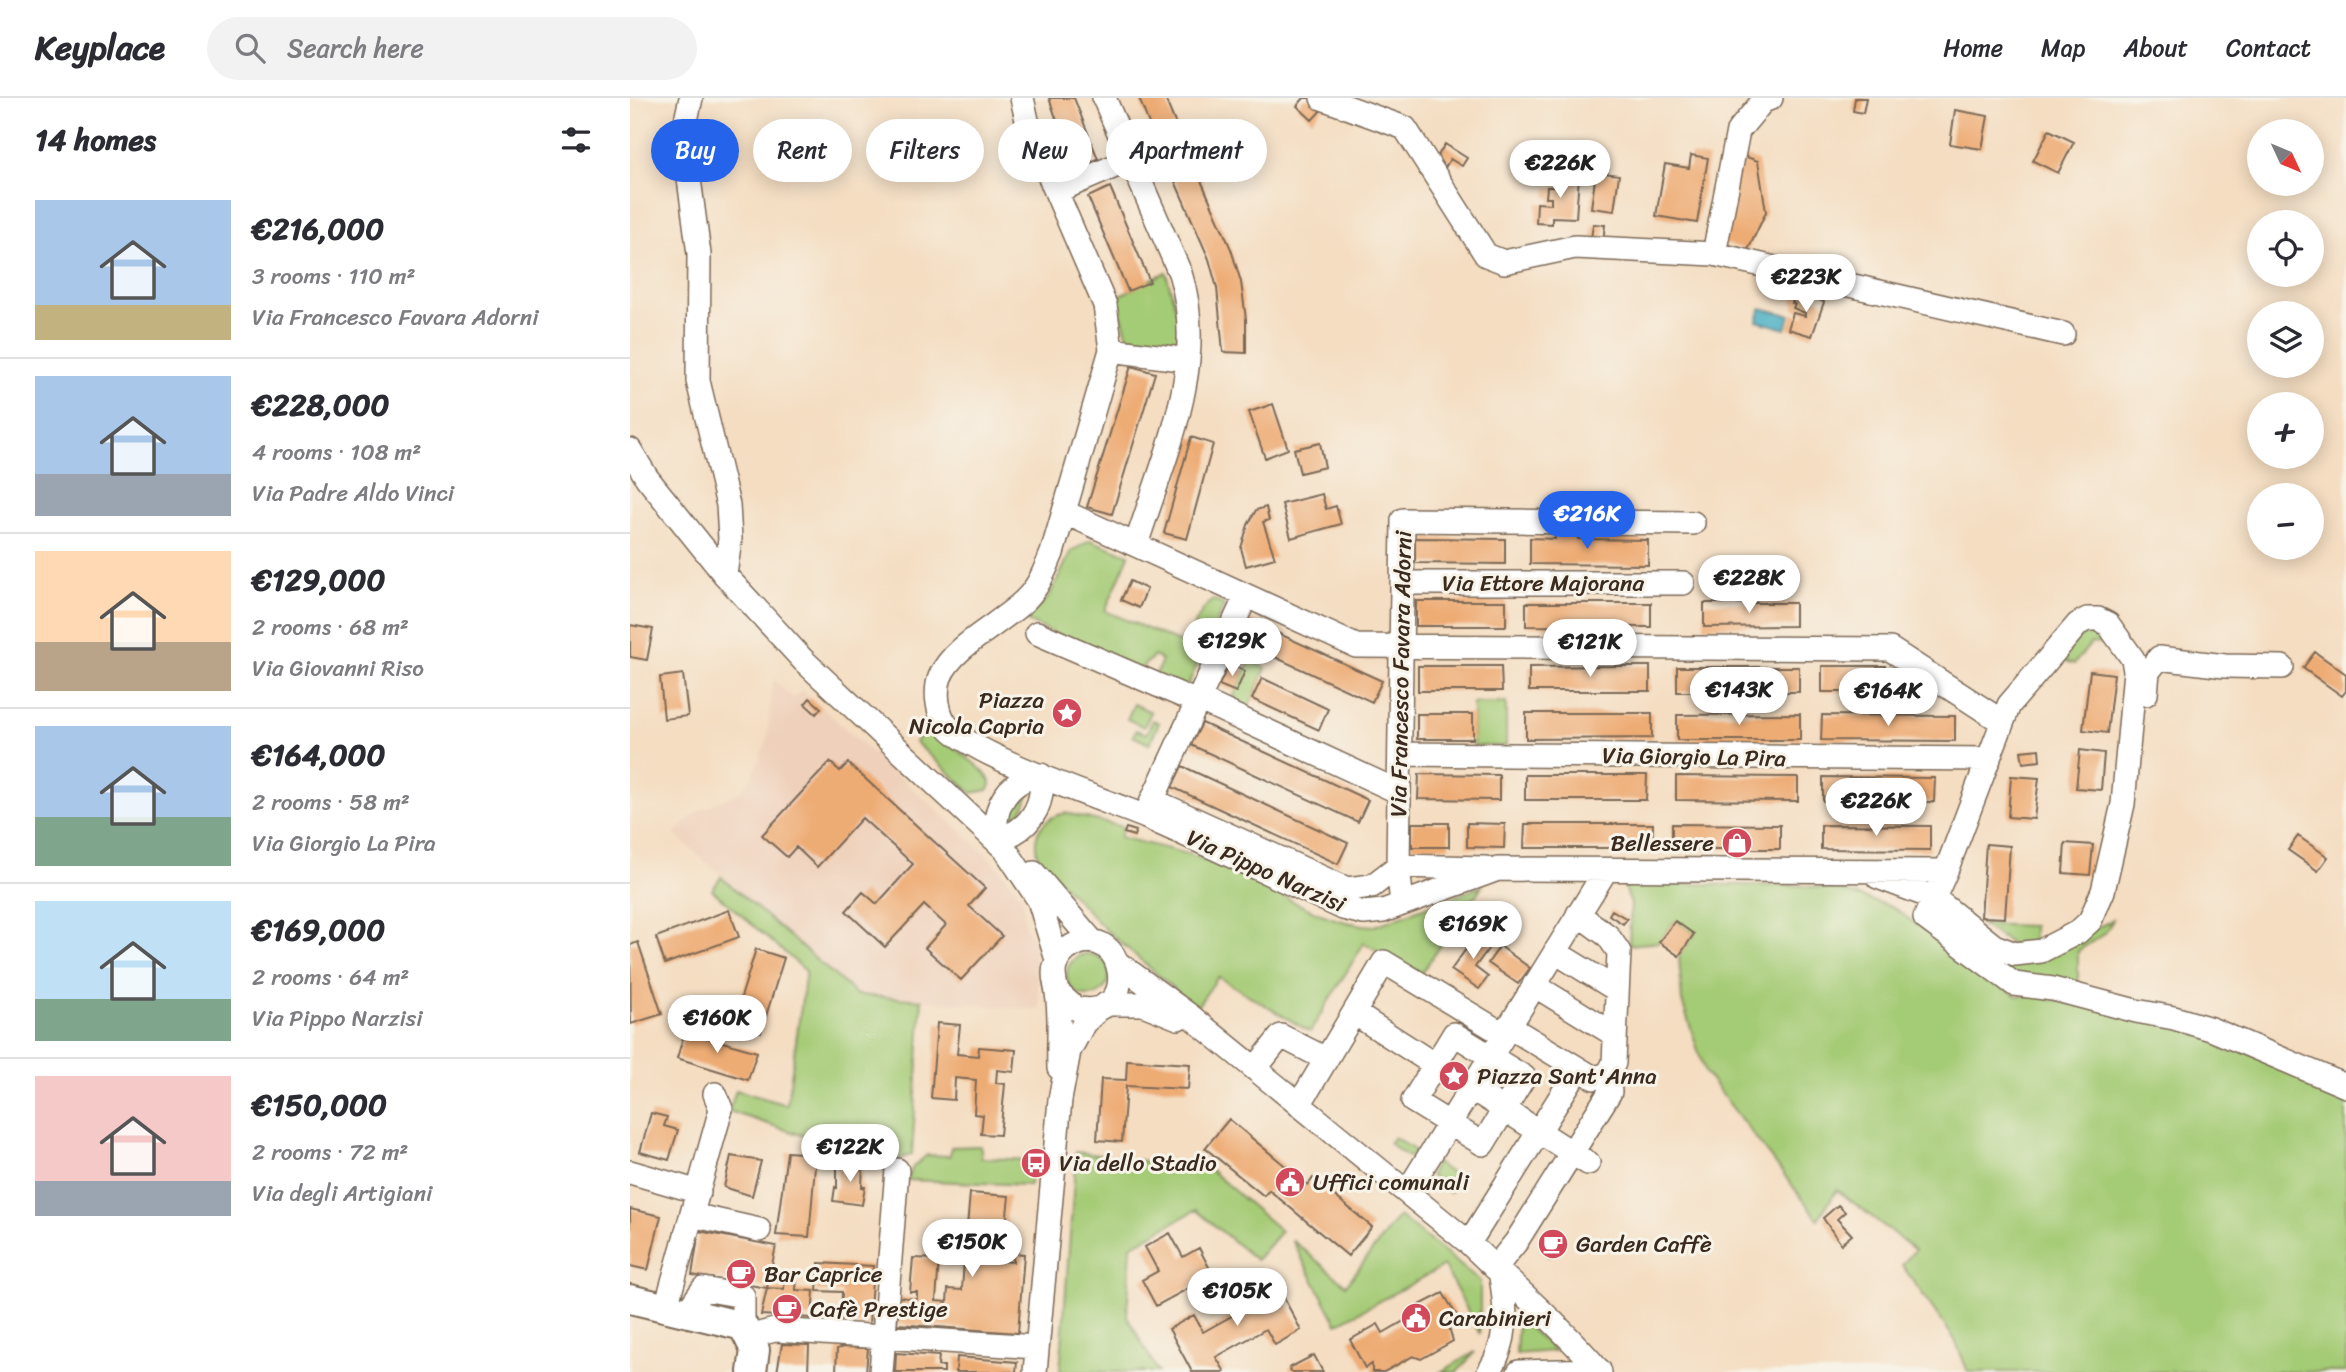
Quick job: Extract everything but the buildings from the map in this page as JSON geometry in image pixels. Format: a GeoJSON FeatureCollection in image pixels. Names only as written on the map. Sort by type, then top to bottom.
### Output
{"type":"FeatureCollection","features":[{"type":"Feature","properties":{"kind":"main road"},"geometry":{"type":"LineString","coordinates":[[630,1298],[747,1331],[755,1350],[752,1372]]}},
{"type":"Feature","properties":{"kind":"street"},"geometry":{"type":"LineString","coordinates":[[691,98],[685,125],[686,156],[699,254],[698,381],[728,505],[730,539],[725,575]]}},
{"type":"Feature","properties":{"kind":"street"},"geometry":{"type":"LineString","coordinates":[[1021,98],[1029,129],[1105,305],[1111,350],[1188,360]]}},
{"type":"Feature","properties":{"kind":"street"},"geometry":{"type":"LineString","coordinates":[[1104,98],[1113,119]]}},
{"type":"Feature","properties":{"kind":"street"},"geometry":{"type":"LineString","coordinates":[[1322,98],[1405,128],[1486,256],[1493,259],[1504,262],[1575,247],[1714,254],[2063,334]]}},
{"type":"Feature","properties":{"kind":"street"},"geometry":{"type":"LineString","coordinates":[[1714,254],[1738,131],[1763,101],[1771,98]]}},
{"type":"Feature","properties":{"kind":"street"},"geometry":{"type":"LineString","coordinates":[[1057,191],[1106,170]]}},
{"type":"Feature","properties":{"kind":"street"},"geometry":{"type":"LineString","coordinates":[[1136,545],[1185,386],[1189,302],[1180,273],[1140,182]]}},
{"type":"Feature","properties":{"kind":"street","name":"Via Pippo Narzisi"},"geometry":{"type":"LineString","coordinates":[[1111,350],[1064,512],[1039,583],[1027,599],[954,657],[940,677],[937,699],[945,723],[965,740],[1086,794],[1148,808],[1343,908],[1364,913],[1402,904],[1498,869],[1946,871]]}},
{"type":"Feature","properties":{"kind":"street"},"geometry":{"type":"LineString","coordinates":[[630,450],[647,478],[725,575],[803,660],[1027,866],[1093,942],[1113,953],[1119,964],[1255,1069],[1469,1243],[1498,1273],[1566,1332],[1599,1371]]}},
{"type":"Feature","properties":{"kind":"street"},"geometry":{"type":"LineString","coordinates":[[1064,512],[1356,646],[1890,649],[2001,721]]}},
{"type":"Feature","properties":{"kind":"street","name":"Via Francesco Favara Adorni"},"geometry":{"type":"LineString","coordinates":[[1402,904],[1398,866],[1403,520],[1693,523]]}},
{"type":"Feature","properties":{"kind":"street","name":"Via Ettore Majorana"},"geometry":{"type":"LineString","coordinates":[[1402,583],[1683,583]]}},
{"type":"Feature","properties":{"kind":"street"},"geometry":{"type":"LineString","coordinates":[[1246,596],[1148,808],[1347,889],[1372,887],[1398,866],[1498,869]]}},
{"type":"Feature","properties":{"kind":"street"},"geometry":{"type":"LineString","coordinates":[[1865,872],[1994,946],[2015,954],[2041,951],[2077,932],[2094,916],[2103,891],[2123,804],[2135,671],[2133,659],[2108,624],[2098,619],[2087,619],[2078,624],[2022,687],[2001,721],[1946,871],[1929,908]]}},
{"type":"Feature","properties":{"kind":"street"},"geometry":{"type":"LineString","coordinates":[[1037,633],[1198,701],[1399,792]]}},
{"type":"Feature","properties":{"kind":"street"},"geometry":{"type":"LineString","coordinates":[[2094,916],[2106,914],[2111,909],[2134,813],[2148,672],[2154,661],[2166,657],[2225,666],[2282,667]]}},
{"type":"Feature","properties":{"kind":"street","name":"Via Giorgio La Pira"},"geometry":{"type":"LineString","coordinates":[[1400,754],[1989,759]]}},
{"type":"Feature","properties":{"kind":"street"},"geometry":{"type":"LineString","coordinates":[[1000,757],[1008,774],[996,815],[1001,844],[1039,900],[1057,960],[1053,976],[1057,992],[1060,1100]]}},
{"type":"Feature","properties":{"kind":"street"},"geometry":{"type":"LineString","coordinates":[[965,810],[987,811],[1018,781],[1041,775],[1042,790],[1024,842],[1027,866]]}},
{"type":"Feature","properties":{"kind":"street"},"geometry":{"type":"LineString","coordinates":[[1001,844],[1055,798],[1086,794]]}},
{"type":"Feature","properties":{"kind":"street"},"geometry":{"type":"LineString","coordinates":[[1408,1192],[1448,1122],[1606,870]]}},
{"type":"Feature","properties":{"kind":"street"},"geometry":{"type":"LineString","coordinates":[[1818,871],[1929,908],[2014,984],[2053,989],[2174,1018],[2211,1030],[2346,1086]]}},
{"type":"Feature","properties":{"kind":"street"},"geometry":{"type":"LineString","coordinates":[[1489,1372],[1502,1347],[1506,1325],[1498,1273],[1516,1242],[1580,1158],[1610,1092],[1608,1073],[1614,1063],[1619,952],[1608,936],[1578,914]]}},
{"type":"Feature","properties":{"kind":"street"},"geometry":{"type":"LineString","coordinates":[[1057,960],[1072,946],[1093,942]]}},
{"type":"Feature","properties":{"kind":"street"},"geometry":{"type":"LineString","coordinates":[[1555,952],[1617,989]]}},
{"type":"Feature","properties":{"kind":"street"},"geometry":{"type":"LineString","coordinates":[[1299,1105],[1384,962],[1594,1078],[1608,1073]]}},
{"type":"Feature","properties":{"kind":"street"},"geometry":{"type":"LineString","coordinates":[[1035,1372],[1060,1100],[1069,1051],[1084,1023],[1120,986],[1119,964]]}},
{"type":"Feature","properties":{"kind":"street"},"geometry":{"type":"LineString","coordinates":[[1534,985],[1615,1035]]}},
{"type":"Feature","properties":{"kind":"street"},"geometry":{"type":"LineString","coordinates":[[1057,992],[1076,1008],[1129,1003],[1157,1007],[1212,1035]]}},
{"type":"Feature","properties":{"kind":"street"},"geometry":{"type":"LineString","coordinates":[[1354,1013],[1580,1158]]}},
{"type":"Feature","properties":{"kind":"street"},"geometry":{"type":"LineString","coordinates":[[1454,1034],[1524,1077],[1483,1143],[1413,1101],[1435,1065],[1454,1034]]}},
{"type":"Feature","properties":{"kind":"street"},"geometry":{"type":"LineString","coordinates":[[1255,1069],[1281,1036],[1326,1059]]}},
{"type":"Feature","properties":{"kind":"street"},"geometry":{"type":"LineString","coordinates":[[1469,1243],[1578,1069]]}},
{"type":"Feature","properties":{"kind":"street"},"geometry":{"type":"LineString","coordinates":[[676,1309],[692,1215],[721,1109],[715,1094]]}},
{"type":"Feature","properties":{"kind":"street"},"geometry":{"type":"LineString","coordinates":[[881,1372],[897,1170]]}},
{"type":"Feature","properties":{"kind":"street"},"geometry":{"type":"LineString","coordinates":[[630,1172],[699,1192]]}},
{"type":"Feature","properties":{"kind":"street"},"geometry":{"type":"LineString","coordinates":[[692,1215],[759,1230]]}},
{"type":"Feature","properties":{"kind":"street"},"geometry":{"type":"LineString","coordinates":[[747,1331],[775,1330],[1037,1347]]}},
{"type":"Feature","properties":{"kind":"street"},"geometry":{"type":"LineString","coordinates":[[1519,1372],[1599,1371]]}},
{"type":"Feature","properties":{"kind":"shaded area"},"geometry":{"type":"Polygon","coordinates":[[[773,679],[793,698],[802,690],[988,856],[1014,885],[1023,900],[1025,928],[1034,938],[1040,1010],[857,995],[674,834],[697,812],[740,792],[752,777],[767,740],[773,679]]]}},
{"type":"Feature","properties":{"kind":"green space"},"geometry":{"type":"Polygon","coordinates":[[[1166,272],[1178,318],[1178,339],[1170,344],[1128,337],[1116,297],[1166,272]]]}},
{"type":"Feature","properties":{"kind":"green space"},"geometry":{"type":"Polygon","coordinates":[[[1090,540],[1129,555],[1105,611],[1181,643],[1208,604],[1213,600],[1224,605],[1187,687],[1155,677],[1162,660],[1154,656],[1138,671],[1025,620],[1049,597],[1071,552],[1090,540]]]}},
{"type":"Feature","properties":{"kind":"green space"},"geometry":{"type":"Polygon","coordinates":[[[2093,630],[2106,637],[2108,644],[2091,643],[2074,664],[2060,659],[2084,632],[2093,630]]]}},
{"type":"Feature","properties":{"kind":"green space"},"geometry":{"type":"Polygon","coordinates":[[[1250,661],[1266,668],[1247,710],[1231,702],[1250,661]]]}},
{"type":"Feature","properties":{"kind":"green space"},"geometry":{"type":"Polygon","coordinates":[[[1473,703],[1506,703],[1506,746],[1473,746],[1473,703]]]}},
{"type":"Feature","properties":{"kind":"green space"},"geometry":{"type":"Polygon","coordinates":[[[1134,704],[1151,712],[1144,727],[1127,719],[1134,704]]]}},
{"type":"Feature","properties":{"kind":"green space"},"geometry":{"type":"Polygon","coordinates":[[[1153,720],[1159,723],[1149,744],[1133,736],[1136,730],[1146,734],[1153,720]]]}},
{"type":"Feature","properties":{"kind":"green space"},"geometry":{"type":"Polygon","coordinates":[[[930,727],[983,771],[991,785],[988,790],[972,793],[915,742],[930,727]]]}},
{"type":"Feature","properties":{"kind":"green space"},"geometry":{"type":"Polygon","coordinates":[[[1023,789],[1028,797],[1025,804],[1020,812],[1011,817],[1008,815],[1009,803],[1023,789]]]}},
{"type":"Feature","properties":{"kind":"green space"},"geometry":{"type":"Polygon","coordinates":[[[1066,813],[1123,827],[1120,837],[1208,860],[1295,903],[1354,924],[1375,926],[1482,886],[1420,975],[1364,943],[1310,1032],[1218,977],[1196,1008],[1104,928],[1038,858],[1036,842],[1040,828],[1051,818],[1066,813]]]}},
{"type":"Feature","properties":{"kind":"green space"},"geometry":{"type":"Polygon","coordinates":[[[721,877],[857,995],[922,1000],[912,1154],[883,1166],[883,1162],[729,1111],[736,1090],[787,1105],[806,971],[712,890],[721,877]]]}},
{"type":"Feature","properties":{"kind":"green space"},"geometry":{"type":"Polygon","coordinates":[[[1623,883],[1803,886],[1838,890],[1893,907],[1983,976],[2017,996],[2038,996],[2185,1026],[2346,1093],[2346,1372],[1968,1372],[1955,1340],[1902,1265],[1915,1250],[1837,1190],[1818,1219],[1705,1072],[1682,1001],[1679,956],[1694,934],[1675,921],[1659,942],[1629,945],[1631,904],[1623,883]]]}},
{"type":"Feature","properties":{"kind":"green space"},"geometry":{"type":"Polygon","coordinates":[[[2113,920],[2105,933],[2078,951],[2078,989],[2015,979],[1992,955],[2096,928],[2113,920]]]}},
{"type":"Feature","properties":{"kind":"green space"},"geometry":{"type":"Polygon","coordinates":[[[1980,924],[2033,926],[2033,943],[2012,944],[1980,924]]]}},
{"type":"Feature","properties":{"kind":"green space"},"geometry":{"type":"Polygon","coordinates":[[[1088,954],[1103,960],[1109,975],[1103,990],[1088,996],[1073,990],[1067,975],[1073,960],[1088,954]]]}},
{"type":"Feature","properties":{"kind":"green space"},"geometry":{"type":"Polygon","coordinates":[[[1394,1137],[1417,1152],[1408,1157],[1389,1143],[1394,1137]]]}},
{"type":"Feature","properties":{"kind":"green space"},"geometry":{"type":"Polygon","coordinates":[[[981,1146],[981,1158],[1032,1160],[1030,1185],[907,1180],[913,1167],[927,1155],[950,1156],[951,1147],[981,1146]]]}},
{"type":"Feature","properties":{"kind":"green space"},"geometry":{"type":"Polygon","coordinates":[[[1076,1152],[1210,1170],[1281,1231],[1256,1260],[1196,1210],[1131,1246],[1127,1316],[1158,1372],[1060,1372],[1076,1152]]]}},
{"type":"Feature","properties":{"kind":"green space"},"geometry":{"type":"Polygon","coordinates":[[[1436,1163],[1459,1178],[1450,1193],[1430,1175],[1436,1163]]]}},
{"type":"Feature","properties":{"kind":"green space"},"geometry":{"type":"Polygon","coordinates":[[[1399,1216],[1480,1281],[1480,1334],[1444,1266],[1337,1324],[1292,1240],[1346,1285],[1399,1216]]]}},
{"type":"Feature","properties":{"kind":"green space"},"geometry":{"type":"Polygon","coordinates":[[[1518,1318],[1555,1351],[1516,1354],[1518,1318]]]}},
{"type":"Feature","properties":{"kind":"green space"},"geometry":{"type":"Polygon","coordinates":[[[1475,1352],[1457,1372],[1441,1372],[1475,1352]]]}},
{"type":"Feature","properties":{"kind":"water"},"geometry":{"type":"Polygon","coordinates":[[[1761,308],[1790,315],[1786,329],[1757,321],[1761,308]]]}},
{"type":"Feature","properties":{"kind":"place","name":"Piazza Nicola Capria"},"geometry":{"type":"Point","coordinates":[1067,713]}},
{"type":"Feature","properties":{"kind":"place","name":"Bellessere"},"geometry":{"type":"Point","coordinates":[1737,843]}},
{"type":"Feature","properties":{"kind":"place","name":"Piazza Sant'Anna"},"geometry":{"type":"Point","coordinates":[1454,1076]}},
{"type":"Feature","properties":{"kind":"place","name":"Via dello Stadio"},"geometry":{"type":"Point","coordinates":[1036,1163]}},
{"type":"Feature","properties":{"kind":"place","name":"Uffici comunali"},"geometry":{"type":"Point","coordinates":[1290,1182]}},
{"type":"Feature","properties":{"kind":"place","name":"Garden Caffè"},"geometry":{"type":"Point","coordinates":[1553,1244]}},
{"type":"Feature","properties":{"kind":"place","name":"Bar Caprice"},"geometry":{"type":"Point","coordinates":[741,1274]}},
{"type":"Feature","properties":{"kind":"place","name":"Cafè Prestige"},"geometry":{"type":"Point","coordinates":[787,1309]}},
{"type":"Feature","properties":{"kind":"place","name":"Carabinieri"},"geometry":{"type":"Point","coordinates":[1416,1318]}}]}
